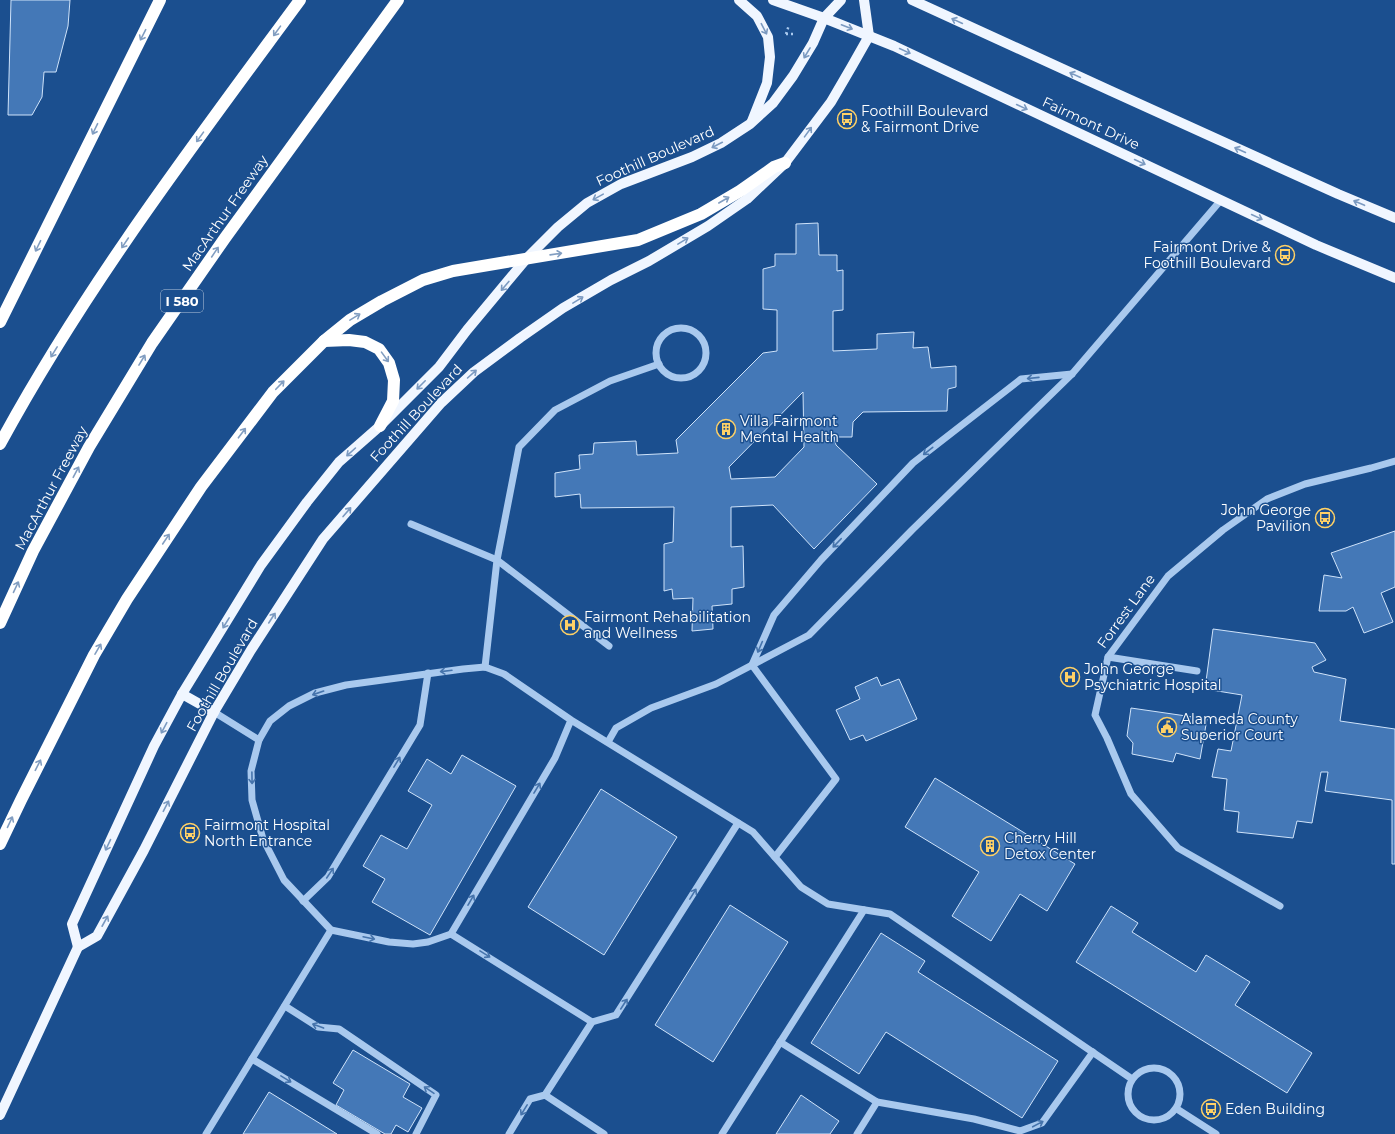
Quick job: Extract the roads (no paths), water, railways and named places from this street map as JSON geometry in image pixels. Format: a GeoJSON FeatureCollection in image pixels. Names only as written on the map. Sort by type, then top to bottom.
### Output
{"type":"FeatureCollection","features":[{"type":"Feature","properties":{"kind":"highway"},"geometry":{"type":"LineString","coordinates":[[0,322],[160,0]]}},
{"type":"Feature","properties":{"kind":"highway"},"geometry":{"type":"LineString","coordinates":[[0,444],[21,406],[87,299],[160,192],[300,0]]}},
{"type":"Feature","properties":{"kind":"highway","name":"MacArthur Freeway"},"geometry":{"type":"LineString","coordinates":[[0,623],[33,551],[89,447],[152,343],[225,238],[398,0]]}},
{"type":"Feature","properties":{"kind":"highway"},"geometry":{"type":"LineString","coordinates":[[0,844],[94,656],[140,579],[201,487],[273,392],[324,341],[350,320],[382,301],[423,280],[453,271],[638,240],[701,214],[740,191],[774,167],[785,163]]}},
{"type":"Feature","properties":{"kind":"highway"},"geometry":{"type":"LineString","coordinates":[[324,341],[349,340],[365,342],[379,349],[389,363],[394,380],[393,401],[380,426]]}},
{"type":"Feature","properties":{"kind":"main road"},"geometry":{"type":"LineString","coordinates":[[739,0],[757,16],[768,37],[770,57],[767,83],[750,124]]}},
{"type":"Feature","properties":{"kind":"main road","name":"Fairmont Drive"},"geometry":{"type":"LineString","coordinates":[[773,0],[869,36],[1316,245],[1395,278]]}},
{"type":"Feature","properties":{"kind":"main road","name":"Foothill Boulevard"},"geometry":{"type":"LineString","coordinates":[[841,0],[824,18],[813,43],[793,76],[773,103],[750,124],[715,146],[692,157],[621,184],[587,203],[558,227],[527,258],[440,367],[380,426],[339,462],[306,502],[261,565],[182,694],[154,746],[72,924],[78,947],[97,936],[144,850],[214,712],[251,650],[323,539],[441,403],[474,372],[563,308],[611,280],[654,258],[708,226],[747,199],[785,163],[830,102],[869,36]]}},
{"type":"Feature","properties":{"kind":"main road"},"geometry":{"type":"LineString","coordinates":[[864,0],[869,36]]}},
{"type":"Feature","properties":{"kind":"main road"},"geometry":{"type":"LineString","coordinates":[[912,0],[1338,194],[1395,218]]}},
{"type":"Feature","properties":{"kind":"main road"},"geometry":{"type":"LineString","coordinates":[[182,694],[214,712]]}},
{"type":"Feature","properties":{"kind":"main road"},"geometry":{"type":"LineString","coordinates":[[0,1114],[78,947]]}},
{"type":"Feature","properties":{"kind":"lane"},"geometry":{"type":"LineString","coordinates":[[608,742],[616,728],[651,708],[716,684],[809,636],[912,530],[1072,374],[1221,200]]}},
{"type":"Feature","properties":{"kind":"lane"},"geometry":{"type":"LineString","coordinates":[[680,328],[689,329],[698,334],[704,342],[706,351],[705,361],[701,369],[693,375],[683,378],[674,377],[665,372],[659,364],[657,355],[658,345],[662,337],[670,331],[680,328]]}},
{"type":"Feature","properties":{"kind":"lane"},"geometry":{"type":"LineString","coordinates":[[484,667],[497,560],[519,447],[555,410],[610,381],[659,364]]}},
{"type":"Feature","properties":{"kind":"lane"},"geometry":{"type":"LineString","coordinates":[[752,665],[774,615],[821,560],[913,464],[1021,379],[1072,374]]}},
{"type":"Feature","properties":{"kind":"lane","name":"Forrest Lane"},"geometry":{"type":"LineString","coordinates":[[1280,906],[1178,848],[1131,794],[1096,715],[1108,657],[1168,576],[1223,530],[1267,499],[1305,484],[1395,461]]}},
{"type":"Feature","properties":{"kind":"lane"},"geometry":{"type":"LineString","coordinates":[[411,524],[497,560],[609,646]]}},
{"type":"Feature","properties":{"kind":"lane"},"geometry":{"type":"LineString","coordinates":[[1108,657],[1197,671]]}},
{"type":"Feature","properties":{"kind":"lane"},"geometry":{"type":"LineString","coordinates":[[752,665],[836,779],[775,857]]}},
{"type":"Feature","properties":{"kind":"lane"},"geometry":{"type":"LineString","coordinates":[[571,720],[555,758],[451,934],[428,942],[413,944],[389,942],[331,930],[284,880],[264,839],[252,800],[251,771],[259,740],[270,721],[289,706],[316,693],[346,685],[428,673],[484,667],[504,674],[571,720],[753,832],[801,887],[828,904],[890,914],[1132,1079]]}},
{"type":"Feature","properties":{"kind":"lane"},"geometry":{"type":"LineString","coordinates":[[303,901],[328,877],[420,725],[428,673]]}},
{"type":"Feature","properties":{"kind":"lane"},"geometry":{"type":"LineString","coordinates":[[214,712],[259,740]]}},
{"type":"Feature","properties":{"kind":"lane"},"geometry":{"type":"LineString","coordinates":[[509,1134],[530,1100],[545,1095],[592,1022],[616,1015],[738,823]]}},
{"type":"Feature","properties":{"kind":"lane"},"geometry":{"type":"LineString","coordinates":[[722,1134],[864,910]]}},
{"type":"Feature","properties":{"kind":"lane"},"geometry":{"type":"LineString","coordinates":[[206,1134],[331,930]]}},
{"type":"Feature","properties":{"kind":"lane"},"geometry":{"type":"LineString","coordinates":[[451,934],[592,1022]]}},
{"type":"Feature","properties":{"kind":"lane"},"geometry":{"type":"LineString","coordinates":[[284,1006],[318,1027],[339,1029],[436,1096],[416,1134]]}},
{"type":"Feature","properties":{"kind":"lane"},"geometry":{"type":"LineString","coordinates":[[780,1042],[877,1102],[974,1119],[1020,1131],[1042,1123],[1093,1052]]}},
{"type":"Feature","properties":{"kind":"lane"},"geometry":{"type":"LineString","coordinates":[[252,1059],[377,1134]]}},
{"type":"Feature","properties":{"kind":"lane"},"geometry":{"type":"LineString","coordinates":[[1149,1068],[1159,1068],[1169,1072],[1176,1079],[1180,1089],[1180,1100],[1177,1109],[1169,1117],[1160,1120],[1149,1120],[1139,1116],[1132,1109],[1128,1100],[1128,1089],[1132,1079],[1139,1072],[1149,1068]]}},
{"type":"Feature","properties":{"kind":"lane"},"geometry":{"type":"LineString","coordinates":[[545,1095],[604,1134]]}},
{"type":"Feature","properties":{"kind":"lane"},"geometry":{"type":"LineString","coordinates":[[857,1134],[877,1102]]}},
{"type":"Feature","properties":{"kind":"lane"},"geometry":{"type":"LineString","coordinates":[[1177,1109],[1216,1134]]}},
{"type":"Feature","properties":{"kind":"place","name":"Foothill Boulevard & Fairmont Drive"},"geometry":{"type":"Point","coordinates":[847,119]}},
{"type":"Feature","properties":{"kind":"place","name":"Fairmont Drive & Foothill Boulevard"},"geometry":{"type":"Point","coordinates":[1285,255]}},
{"type":"Feature","properties":{"kind":"place","name":"Villa Fairmont Mental Health"},"geometry":{"type":"Point","coordinates":[726,429]}},
{"type":"Feature","properties":{"kind":"place","name":"John George Pavilion"},"geometry":{"type":"Point","coordinates":[1325,518]}},
{"type":"Feature","properties":{"kind":"place","name":"Fairmont Rehabilitation and Wellness"},"geometry":{"type":"Point","coordinates":[570,625]}},
{"type":"Feature","properties":{"kind":"place","name":"John George Psychiatric Hospital"},"geometry":{"type":"Point","coordinates":[1070,677]}},
{"type":"Feature","properties":{"kind":"place","name":"Alameda County Superior Court"},"geometry":{"type":"Point","coordinates":[1167,727]}},
{"type":"Feature","properties":{"kind":"place","name":"Fairmont Hospital North Entrance"},"geometry":{"type":"Point","coordinates":[190,833]}},
{"type":"Feature","properties":{"kind":"place","name":"Cherry Hill Detox Center"},"geometry":{"type":"Point","coordinates":[990,846]}},
{"type":"Feature","properties":{"kind":"place","name":"Eden Building"},"geometry":{"type":"Point","coordinates":[1211,1109]}}]}
